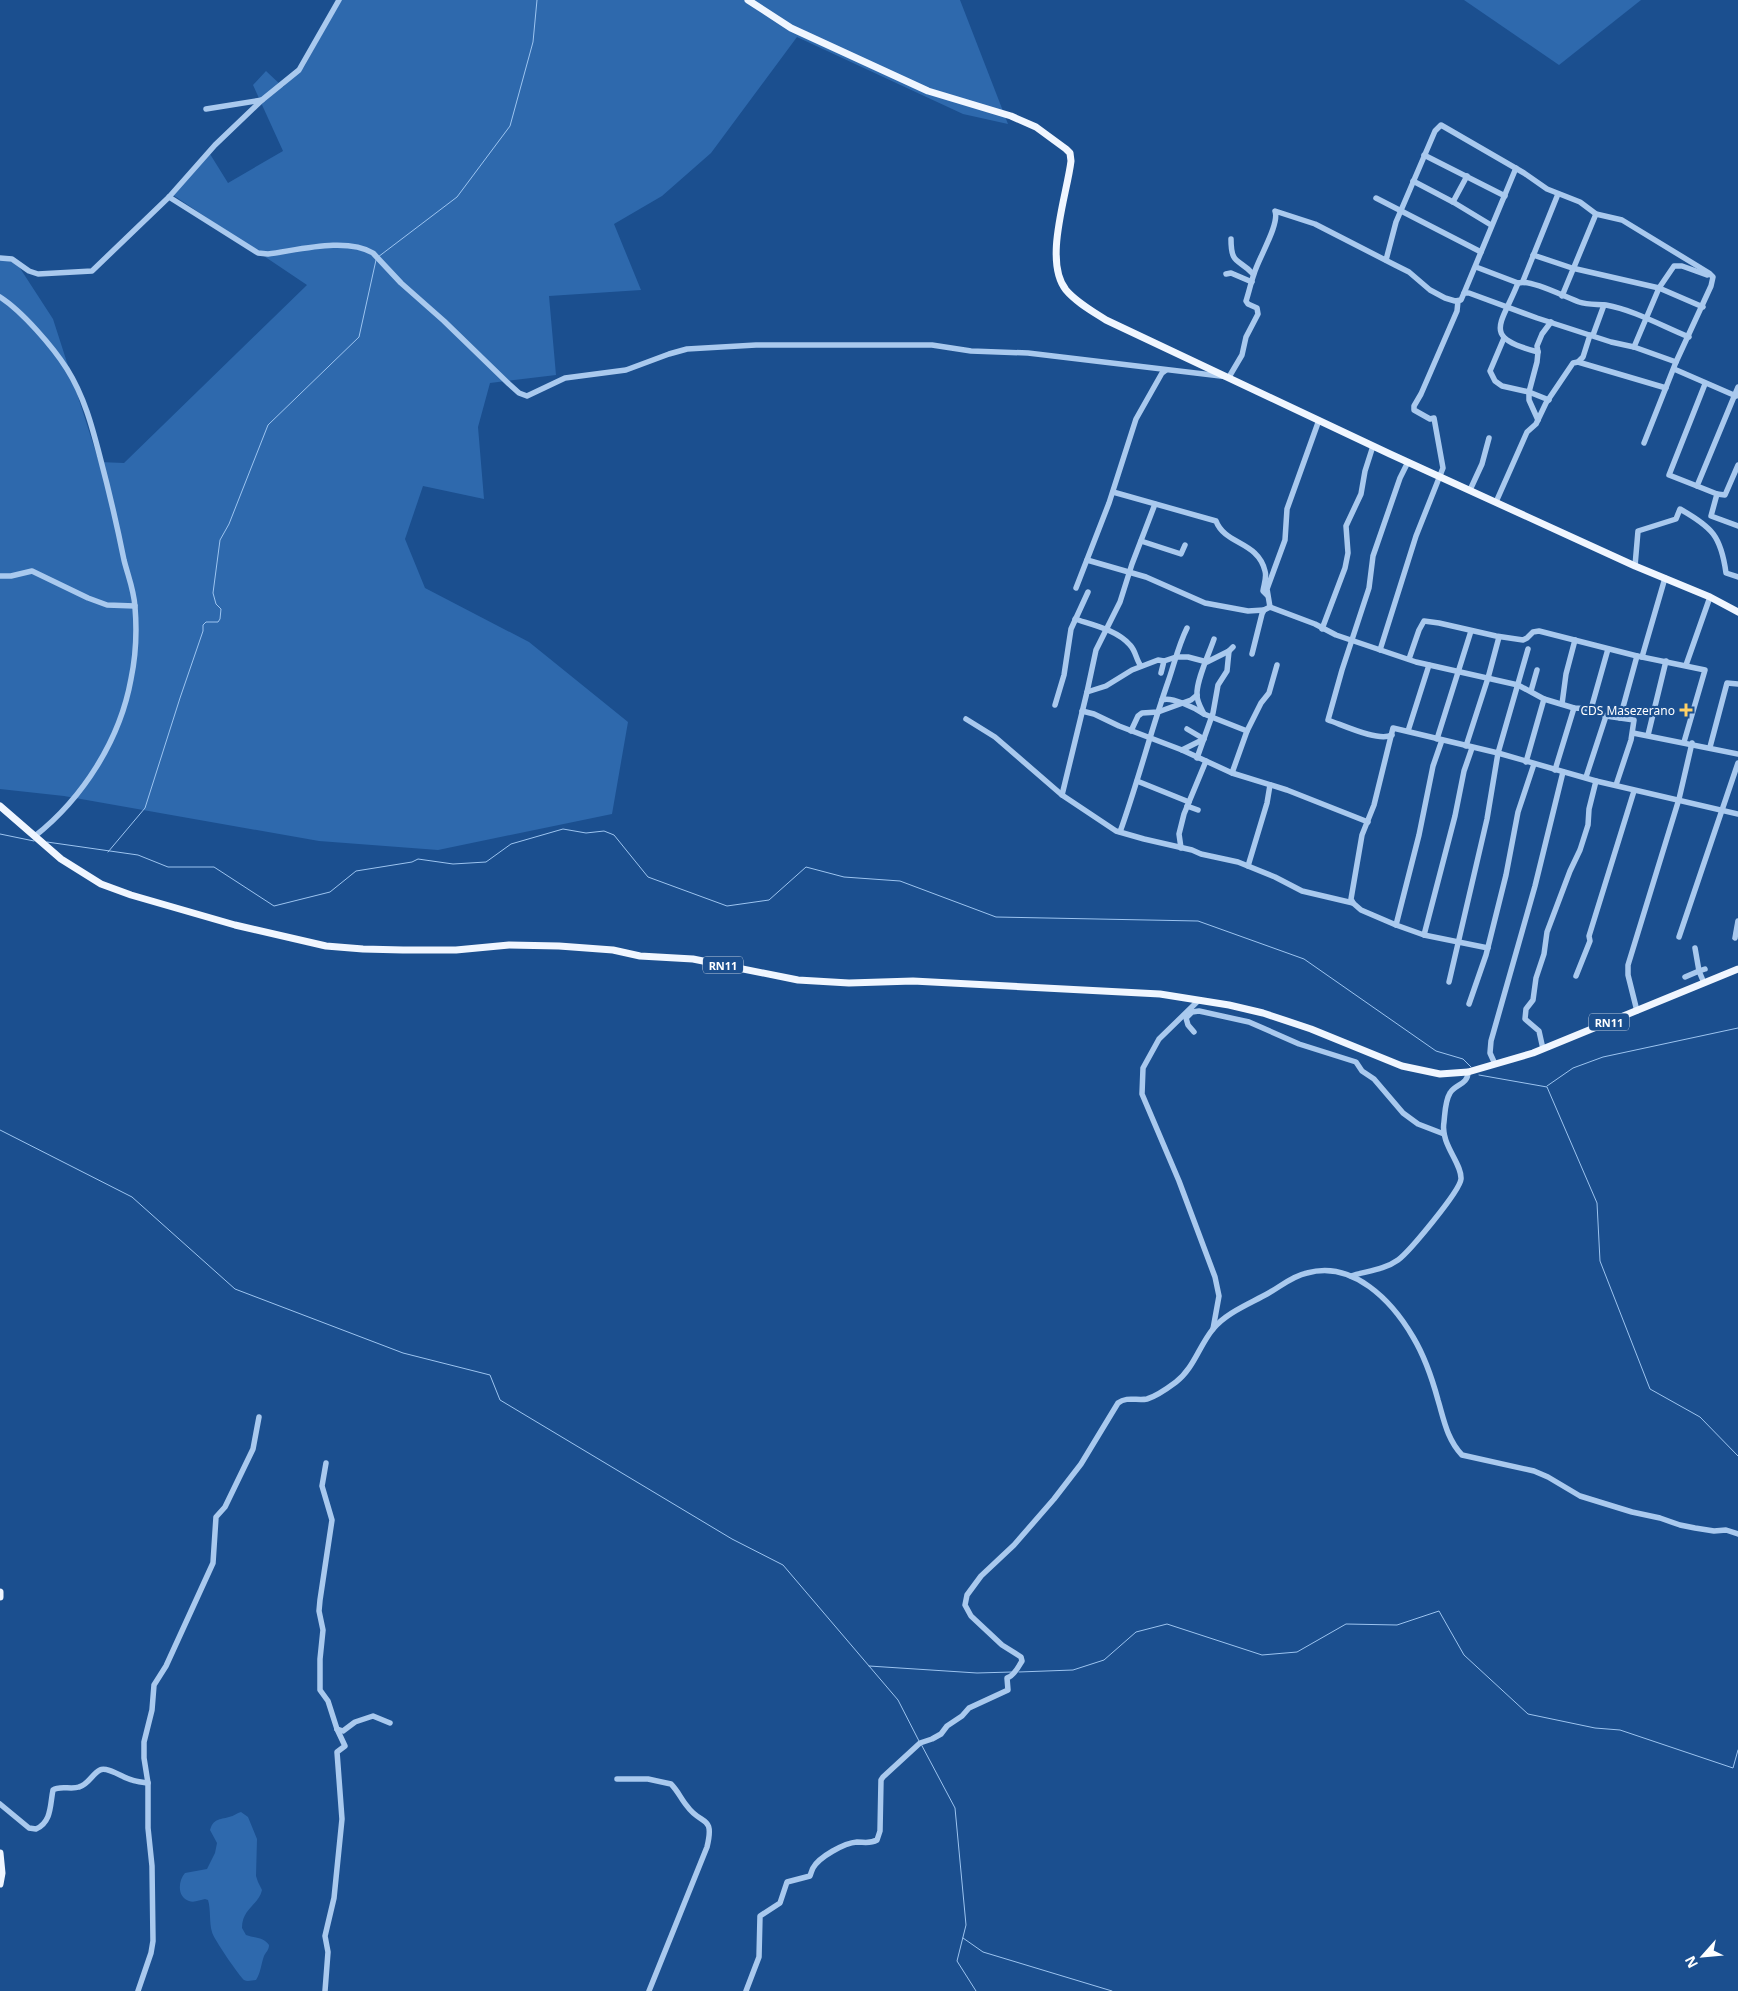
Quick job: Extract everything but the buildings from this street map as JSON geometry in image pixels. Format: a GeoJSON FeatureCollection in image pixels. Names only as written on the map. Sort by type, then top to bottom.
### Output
{"type":"FeatureCollection","features":[{"type":"Feature","properties":{"kind":"main road"},"geometry":{"type":"LineString","coordinates":[[748,0],[791,28],[928,91],[1011,116],[1036,126],[1054,138],[1071,156],[1069,182],[1057,240],[1056,266],[1065,289],[1089,310],[1106,320],[1373,446],[1635,566],[1710,597],[1738,612]]}},
{"type":"Feature","properties":{"kind":"main road","name":"RN11"},"geometry":{"type":"LineString","coordinates":[[0,806],[71,867],[101,884],[131,895],[235,925],[326,946],[363,950],[456,950],[509,945],[559,946],[613,950],[640,956],[693,959],[798,980],[849,983],[913,981],[934,984],[1121,991],[1200,1000],[1230,1005],[1284,1019],[1415,1070],[1440,1074],[1468,1072],[1543,1049],[1738,969]]}},
{"type":"Feature","properties":{"kind":"main road"},"geometry":{"type":"LineString","coordinates":[[0,1592],[0,1597]]}},
{"type":"Feature","properties":{"kind":"main road"},"geometry":{"type":"LineString","coordinates":[[0,1852],[2,1873],[0,1884]]}},
{"type":"Feature","properties":{"kind":"street"},"geometry":{"type":"LineString","coordinates":[[0,258],[12,259],[29,271],[38,274],[92,271],[169,197],[215,145],[262,100],[299,70],[339,0]]}},
{"type":"Feature","properties":{"kind":"street"},"geometry":{"type":"LineString","coordinates":[[206,109],[262,100]]}},
{"type":"Feature","properties":{"kind":"street"},"geometry":{"type":"LineString","coordinates":[[1386,260],[1392,233],[1413,181],[1437,127],[1441,125],[1516,168],[1547,189],[1580,202],[1596,214],[1622,220],[1699,266],[1713,277]]}},
{"type":"Feature","properties":{"kind":"street"},"geometry":{"type":"LineString","coordinates":[[1424,155],[1505,196]]}},
{"type":"Feature","properties":{"kind":"street"},"geometry":{"type":"LineString","coordinates":[[169,197],[258,253],[268,254],[341,245],[367,249],[408,290],[456,331],[508,384],[524,396],[531,395],[565,378],[626,370],[687,349],[756,345],[932,345],[971,351],[1028,353],[1229,377],[1242,355],[1246,337],[1258,312],[1255,307],[1247,302],[1254,274],[1270,237],[1276,215],[1275,211],[1315,224],[1409,272],[1436,294],[1451,301],[1458,301],[1461,300],[1476,268],[1491,225],[1516,168]]}},
{"type":"Feature","properties":{"kind":"street"},"geometry":{"type":"LineString","coordinates":[[1453,202],[1467,176]]}},
{"type":"Feature","properties":{"kind":"street"},"geometry":{"type":"LineString","coordinates":[[1413,181],[1491,225]]}},
{"type":"Feature","properties":{"kind":"street"},"geometry":{"type":"LineString","coordinates":[[1538,352],[1511,343],[1504,338],[1499,328],[1533,255],[1558,194]]}},
{"type":"Feature","properties":{"kind":"street"},"geometry":{"type":"LineString","coordinates":[[1376,198],[1481,252]]}},
{"type":"Feature","properties":{"kind":"street"},"geometry":{"type":"LineString","coordinates":[[1562,296],[1596,214]]}},
{"type":"Feature","properties":{"kind":"street"},"geometry":{"type":"LineString","coordinates":[[1231,239],[1233,258],[1254,274]]}},
{"type":"Feature","properties":{"kind":"street"},"geometry":{"type":"LineString","coordinates":[[1533,255],[1572,268],[1658,288],[1703,307]]}},
{"type":"Feature","properties":{"kind":"street"},"geometry":{"type":"LineString","coordinates":[[1634,347],[1658,288],[1671,268],[1676,265],[1713,277]]}},
{"type":"Feature","properties":{"kind":"street"},"geometry":{"type":"LineString","coordinates":[[1476,268],[1557,292],[1562,296],[1590,304],[1604,305],[1646,319],[1689,337]]}},
{"type":"Feature","properties":{"kind":"street"},"geometry":{"type":"LineString","coordinates":[[1226,274],[1231,273],[1252,282]]}},
{"type":"Feature","properties":{"kind":"street"},"geometry":{"type":"LineString","coordinates":[[1644,443],[1676,362],[1703,307],[1713,277]]}},
{"type":"Feature","properties":{"kind":"street"},"geometry":{"type":"LineString","coordinates":[[1464,293],[1469,293],[1551,322],[1676,362]]}},
{"type":"Feature","properties":{"kind":"street"},"geometry":{"type":"LineString","coordinates":[[0,297],[36,330],[67,369],[87,410],[114,507],[135,606],[136,638],[131,680],[126,700],[109,743],[100,763],[72,802],[56,820],[35,836]]}},
{"type":"Feature","properties":{"kind":"street"},"geometry":{"type":"LineString","coordinates":[[1380,650],[1416,536],[1443,468],[1434,418],[1414,410],[1414,406],[1457,311],[1458,301]]}},
{"type":"Feature","properties":{"kind":"street"},"geometry":{"type":"LineString","coordinates":[[1496,502],[1527,432],[1538,420],[1548,400],[1568,369],[1573,363],[1578,362],[1583,357],[1604,305]]}},
{"type":"Feature","properties":{"kind":"street"},"geometry":{"type":"LineString","coordinates":[[1538,420],[1529,400],[1529,392],[1538,352],[1537,346],[1542,334],[1551,322]]}},
{"type":"Feature","properties":{"kind":"street"},"geometry":{"type":"LineString","coordinates":[[1504,338],[1490,371],[1495,381],[1502,386],[1529,392],[1548,400]]}},
{"type":"Feature","properties":{"kind":"street"},"geometry":{"type":"LineString","coordinates":[[1578,362],[1666,388]]}},
{"type":"Feature","properties":{"kind":"street"},"geometry":{"type":"LineString","coordinates":[[1674,369],[1736,396]]}},
{"type":"Feature","properties":{"kind":"street"},"geometry":{"type":"LineString","coordinates":[[1076,588],[1113,492],[1136,419],[1166,370]]}},
{"type":"Feature","properties":{"kind":"street"},"geometry":{"type":"LineString","coordinates":[[1705,384],[1669,475],[1717,494],[1725,495],[1738,465]]}},
{"type":"Feature","properties":{"kind":"street"},"geometry":{"type":"LineString","coordinates":[[1697,486],[1736,396],[1738,387]]}},
{"type":"Feature","properties":{"kind":"street"},"geometry":{"type":"LineString","coordinates":[[1252,654],[1267,609],[1270,577],[1285,540],[1287,509],[1319,420]]}},
{"type":"Feature","properties":{"kind":"street"},"geometry":{"type":"LineString","coordinates":[[1470,490],[1482,464],[1489,438]]}},
{"type":"Feature","properties":{"kind":"street"},"geometry":{"type":"LineString","coordinates":[[1322,629],[1345,568],[1348,553],[1346,526],[1361,494],[1365,471],[1373,446]]}},
{"type":"Feature","properties":{"kind":"street"},"geometry":{"type":"LineString","coordinates":[[1392,735],[1384,737],[1358,731],[1328,720],[1369,588],[1375,550],[1400,478],[1408,462]]}},
{"type":"Feature","properties":{"kind":"street"},"geometry":{"type":"LineString","coordinates":[[1113,492],[1216,521],[1222,533],[1251,549],[1256,554],[1265,570],[1263,590],[1267,596]]}},
{"type":"Feature","properties":{"kind":"street"},"geometry":{"type":"LineString","coordinates":[[1717,494],[1711,516],[1738,526]]}},
{"type":"Feature","properties":{"kind":"street"},"geometry":{"type":"LineString","coordinates":[[1062,795],[1096,650],[1120,602],[1155,504]]}},
{"type":"Feature","properties":{"kind":"street"},"geometry":{"type":"LineString","coordinates":[[1635,566],[1638,530],[1676,519],[1680,510],[1711,530],[1723,552],[1726,573],[1738,577]]}},
{"type":"Feature","properties":{"kind":"street"},"geometry":{"type":"LineString","coordinates":[[1142,541],[1181,554],[1185,545]]}},
{"type":"Feature","properties":{"kind":"street"},"geometry":{"type":"LineString","coordinates":[[1087,560],[1146,577],[1205,602],[1248,611],[1267,609],[1351,641],[1409,659],[1518,685],[1544,699],[1574,708],[1591,709],[1606,716],[1634,720],[1633,733],[1616,785]]}},
{"type":"Feature","properties":{"kind":"street"},"geometry":{"type":"LineString","coordinates":[[0,576],[11,576],[32,571],[107,605],[135,606]]}},
{"type":"Feature","properties":{"kind":"street"},"geometry":{"type":"LineString","coordinates":[[1620,718],[1665,578]]}},
{"type":"Feature","properties":{"kind":"street"},"geometry":{"type":"LineString","coordinates":[[1055,706],[1064,675],[1071,629],[1088,592]]}},
{"type":"Feature","properties":{"kind":"street"},"geometry":{"type":"LineString","coordinates":[[1686,665],[1710,597]]}},
{"type":"Feature","properties":{"kind":"street"},"geometry":{"type":"LineString","coordinates":[[1075,619],[1121,636],[1132,646],[1136,660],[1141,666]]}},
{"type":"Feature","properties":{"kind":"street"},"geometry":{"type":"LineString","coordinates":[[1409,659],[1424,621],[1498,637],[1524,640],[1532,632],[1539,631],[1608,649],[1705,670],[1684,742]]}},
{"type":"Feature","properties":{"kind":"street"},"geometry":{"type":"LineString","coordinates":[[1120,832],[1179,644],[1187,628]]}},
{"type":"Feature","properties":{"kind":"street"},"geometry":{"type":"LineString","coordinates":[[1396,925],[1419,835],[1433,766],[1458,671],[1471,631]]}},
{"type":"Feature","properties":{"kind":"street"},"geometry":{"type":"LineString","coordinates":[[1424,935],[1455,816],[1469,747],[1498,637]]}},
{"type":"Feature","properties":{"kind":"street"},"geometry":{"type":"LineString","coordinates":[[1197,758],[1204,739],[1207,715],[1197,695],[1198,679],[1207,662],[1214,639]]}},
{"type":"Feature","properties":{"kind":"street"},"geometry":{"type":"LineString","coordinates":[[1562,704],[1566,674],[1575,640]]}},
{"type":"Feature","properties":{"kind":"street"},"geometry":{"type":"LineString","coordinates":[[1087,692],[1106,686],[1141,666],[1158,660],[1164,661],[1176,657],[1188,657],[1207,662],[1231,649],[1227,671],[1218,685],[1212,713],[1207,715]]}},
{"type":"Feature","properties":{"kind":"street"},"geometry":{"type":"LineString","coordinates":[[1449,982],[1472,876],[1487,818],[1498,753],[1528,649]]}},
{"type":"Feature","properties":{"kind":"street"},"geometry":{"type":"LineString","coordinates":[[1591,709],[1608,649]]}},
{"type":"Feature","properties":{"kind":"street"},"geometry":{"type":"LineString","coordinates":[[1161,673],[1164,661]]}},
{"type":"Feature","properties":{"kind":"street"},"geometry":{"type":"LineString","coordinates":[[1648,735],[1666,661]]}},
{"type":"Feature","properties":{"kind":"street"},"geometry":{"type":"LineString","coordinates":[[1232,773],[1247,731],[1261,703],[1269,694],[1277,664]]}},
{"type":"Feature","properties":{"kind":"street"},"geometry":{"type":"LineString","coordinates":[[1408,731],[1429,665]]}},
{"type":"Feature","properties":{"kind":"street"},"geometry":{"type":"LineString","coordinates":[[1530,691],[1537,670]]}},
{"type":"Feature","properties":{"kind":"street"},"geometry":{"type":"LineString","coordinates":[[1710,747],[1727,683],[1738,684]]}},
{"type":"Feature","properties":{"kind":"street"},"geometry":{"type":"LineString","coordinates":[[1131,731],[1138,716],[1142,713],[1158,712],[1191,700],[1197,695]]}},
{"type":"Feature","properties":{"kind":"street"},"geometry":{"type":"LineString","coordinates":[[1162,700],[1169,698],[1247,731]]}},
{"type":"Feature","properties":{"kind":"street"},"geometry":{"type":"LineString","coordinates":[[1526,762],[1544,699]]}},
{"type":"Feature","properties":{"kind":"street"},"geometry":{"type":"LineString","coordinates":[[1555,770],[1574,708]]}},
{"type":"Feature","properties":{"kind":"street"},"geometry":{"type":"LineString","coordinates":[[1082,711],[1094,714],[1131,731],[1182,750],[1232,773],[1270,785],[1368,822]]}},
{"type":"Feature","properties":{"kind":"street"},"geometry":{"type":"LineString","coordinates":[[1586,777],[1606,716]]}},
{"type":"Feature","properties":{"kind":"street"},"geometry":{"type":"LineString","coordinates":[[966,719],[996,737],[1062,795],[1108,827],[1120,832],[1248,866],[1302,891],[1353,903],[1361,910],[1424,935],[1488,948]]}},
{"type":"Feature","properties":{"kind":"street"},"geometry":{"type":"LineString","coordinates":[[1187,728],[1204,739]]}},
{"type":"Feature","properties":{"kind":"street"},"geometry":{"type":"LineString","coordinates":[[1353,903],[1351,899],[1358,850],[1374,806],[1393,728],[1498,753],[1586,777],[1596,782],[1723,809],[1738,814]]}},
{"type":"Feature","properties":{"kind":"street"},"geometry":{"type":"LineString","coordinates":[[1633,733],[1692,743],[1738,754]]}},
{"type":"Feature","properties":{"kind":"street"},"geometry":{"type":"LineString","coordinates":[[1182,750],[1204,739]]}},
{"type":"Feature","properties":{"kind":"street"},"geometry":{"type":"LineString","coordinates":[[1636,1011],[1628,975],[1628,965],[1678,799],[1692,743]]}},
{"type":"Feature","properties":{"kind":"street"},"geometry":{"type":"LineString","coordinates":[[1181,848],[1179,834],[1188,804],[1206,762]]}},
{"type":"Feature","properties":{"kind":"street"},"geometry":{"type":"LineString","coordinates":[[1679,937],[1738,763]]}},
{"type":"Feature","properties":{"kind":"street"},"geometry":{"type":"LineString","coordinates":[[1469,1004],[1488,948],[1506,875],[1518,812],[1534,764]]}},
{"type":"Feature","properties":{"kind":"street"},"geometry":{"type":"LineString","coordinates":[[1495,1064],[1490,1053],[1490,1041],[1535,886],[1563,772]]}},
{"type":"Feature","properties":{"kind":"street"},"geometry":{"type":"LineString","coordinates":[[1137,781],[1198,810]]}},
{"type":"Feature","properties":{"kind":"street"},"geometry":{"type":"LineString","coordinates":[[1543,1049],[1539,1032],[1526,1020],[1526,1013],[1533,1000],[1547,932],[1570,871],[1580,851],[1588,825],[1589,809],[1596,782]]}},
{"type":"Feature","properties":{"kind":"street"},"geometry":{"type":"LineString","coordinates":[[1248,866],[1267,803],[1270,785]]}},
{"type":"Feature","properties":{"kind":"street"},"geometry":{"type":"LineString","coordinates":[[1576,976],[1590,941],[1589,936],[1634,791]]}},
{"type":"Feature","properties":{"kind":"street"},"geometry":{"type":"LineString","coordinates":[[1735,938],[1738,921]]}},
{"type":"Feature","properties":{"kind":"street"},"geometry":{"type":"LineString","coordinates":[[1695,948],[1704,983]]}},
{"type":"Feature","properties":{"kind":"street"},"geometry":{"type":"LineString","coordinates":[[1685,976],[1702,970]]}},
{"type":"Feature","properties":{"kind":"street"},"geometry":{"type":"LineString","coordinates":[[1200,1000],[1159,1039],[1143,1068],[1142,1094],[1179,1181],[1215,1277],[1219,1296],[1213,1329]]}},
{"type":"Feature","properties":{"kind":"street"},"geometry":{"type":"LineString","coordinates":[[1194,1032],[1188,1025],[1186,1018],[1192,1012],[1199,1011],[1249,1022],[1300,1044],[1356,1062],[1362,1071],[1374,1079],[1403,1113],[1418,1124],[1444,1134]]}},
{"type":"Feature","properties":{"kind":"street"},"geometry":{"type":"LineString","coordinates":[[746,1991],[759,1957],[760,1916],[780,1903],[787,1882],[810,1876],[818,1862],[842,1846],[855,1842],[877,1840],[880,1831],[881,1780],[883,1777],[920,1743],[942,1734],[947,1726],[962,1716],[969,1708],[1008,1690],[1007,1678],[1011,1677],[1019,1666],[1022,1661],[1021,1656],[1002,1645],[970,1616],[965,1605],[967,1595],[981,1576],[1014,1546],[1054,1499],[1081,1464],[1118,1403],[1125,1399],[1147,1399],[1167,1389],[1193,1363],[1213,1329],[1229,1315],[1301,1274],[1323,1271],[1351,1276],[1378,1270],[1397,1260],[1454,1195],[1459,1186],[1461,1177],[1444,1134],[1449,1094],[1454,1087],[1464,1082],[1468,1077],[1468,1072]]}},
{"type":"Feature","properties":{"kind":"street"},"geometry":{"type":"LineString","coordinates":[[1351,1276],[1382,1296],[1413,1337],[1429,1370],[1450,1439],[1462,1455],[1534,1471],[1580,1496],[1632,1512],[1660,1518],[1687,1527],[1714,1531],[1726,1530],[1738,1534]]}},
{"type":"Feature","properties":{"kind":"street"},"geometry":{"type":"LineString","coordinates":[[138,1991],[153,1941],[152,1866],[148,1828],[148,1783],[144,1765],[144,1742],[152,1710],[154,1684],[165,1670],[210,1569],[215,1554],[216,1517],[225,1507],[253,1450],[259,1417]]}},
{"type":"Feature","properties":{"kind":"street"},"geometry":{"type":"LineString","coordinates":[[325,1991],[328,1952],[325,1936],[334,1898],[342,1819],[337,1752],[345,1746],[337,1729],[330,1706],[321,1694],[319,1685],[323,1630],[320,1606],[332,1520],[322,1486],[326,1463]]}},
{"type":"Feature","properties":{"kind":"street"},"geometry":{"type":"LineString","coordinates":[[337,1729],[343,1731],[353,1723],[373,1716],[390,1723]]}},
{"type":"Feature","properties":{"kind":"street"},"geometry":{"type":"LineString","coordinates":[[0,1804],[29,1828],[36,1829],[42,1826],[48,1819],[53,1790],[56,1787],[82,1787],[101,1769],[122,1774],[132,1780],[148,1783]]}},
{"type":"Feature","properties":{"kind":"street"},"geometry":{"type":"LineString","coordinates":[[617,1779],[648,1778],[671,1784],[688,1807],[707,1821],[710,1828],[707,1847],[649,1991]]}},
{"type":"Feature","properties":{"kind":"shaded area"},"geometry":{"type":"Polygon","coordinates":[[[341,0],[960,0],[1008,124],[963,114],[797,37],[711,153],[662,196],[614,224],[641,290],[549,296],[556,375],[490,383],[478,427],[484,499],[423,486],[405,539],[425,588],[529,642],[628,722],[612,814],[438,850],[319,841],[64,796],[0,789],[0,260],[16,262],[53,319],[99,462],[124,463],[307,285],[173,195],[210,154],[228,183],[283,151],[253,85],[266,71],[283,87],[304,67],[341,0]]]}},
{"type":"Feature","properties":{"kind":"shaded area"},"geometry":{"type":"Polygon","coordinates":[[[1464,0],[1641,0],[1559,65],[1464,0]]]}},
{"type":"Feature","properties":{"kind":"shaded area"},"geometry":{"type":"Polygon","coordinates":[[[241,1812],[248,1817],[257,1839],[256,1876],[262,1890],[258,1899],[245,1916],[242,1928],[246,1935],[261,1939],[269,1945],[256,1980],[248,1981],[244,1980],[237,1972],[213,1936],[208,1900],[189,1901],[182,1896],[180,1888],[181,1880],[185,1873],[207,1869],[215,1853],[217,1843],[210,1830],[213,1823],[241,1812]]]}},
{"type":"Feature","properties":{"kind":"waterway"},"geometry":{"type":"LineString","coordinates":[[378,257],[457,197],[510,126],[533,42],[537,0]]}},
{"type":"Feature","properties":{"kind":"waterway"},"geometry":{"type":"LineString","coordinates":[[108,852],[145,808],[203,631],[203,625],[206,622],[218,622],[220,619],[221,609],[216,604],[213,593],[220,540],[229,524],[268,425],[359,337],[376,260]]}},
{"type":"Feature","properties":{"kind":"waterway"},"geometry":{"type":"LineString","coordinates":[[47,842],[138,855],[168,867],[214,867],[274,906],[330,892],[356,871],[412,862],[418,859],[453,864],[486,862],[511,844],[563,829],[586,833],[604,831],[614,835],[648,877],[727,906],[769,900],[806,867],[844,877],[900,881],[996,917],[1198,921],[1304,959],[1436,1051],[1463,1059],[1471,1067]]}},
{"type":"Feature","properties":{"kind":"waterway"},"geometry":{"type":"LineString","coordinates":[[0,834],[34,841]]}},
{"type":"Feature","properties":{"kind":"waterway"},"geometry":{"type":"LineString","coordinates":[[1547,1086],[1573,1068],[1603,1057],[1738,1028]]}},
{"type":"Feature","properties":{"kind":"waterway"},"geometry":{"type":"LineString","coordinates":[[1479,1075],[1547,1087],[1597,1203],[1600,1261],[1650,1389],[1700,1417],[1738,1456]]}},
{"type":"Feature","properties":{"kind":"waterway"},"geometry":{"type":"LineString","coordinates":[[0,1130],[132,1197],[235,1289],[403,1353],[490,1375],[500,1400],[732,1539],[783,1565],[898,1700],[919,1741]]}},
{"type":"Feature","properties":{"kind":"waterway"},"geometry":{"type":"LineString","coordinates":[[1019,1672],[1073,1670],[1104,1660],[1136,1632],[1167,1624],[1262,1655],[1297,1652],[1346,1624],[1397,1625],[1439,1611],[1464,1655],[1528,1714],[1595,1728],[1620,1730],[1733,1768],[1738,1750]]}},
{"type":"Feature","properties":{"kind":"waterway"},"geometry":{"type":"LineString","coordinates":[[869,1666],[977,1673],[1012,1672]]}},
{"type":"Feature","properties":{"kind":"waterway"},"geometry":{"type":"LineString","coordinates":[[921,1744],[955,1808],[966,1925],[957,1961],[976,1991]]}},
{"type":"Feature","properties":{"kind":"waterway"},"geometry":{"type":"LineString","coordinates":[[963,1938],[983,1952],[1112,1991]]}},
{"type":"Feature","properties":{"kind":"place","name":"CDS Masezerano"},"geometry":{"type":"Point","coordinates":[1686,710]}}]}
